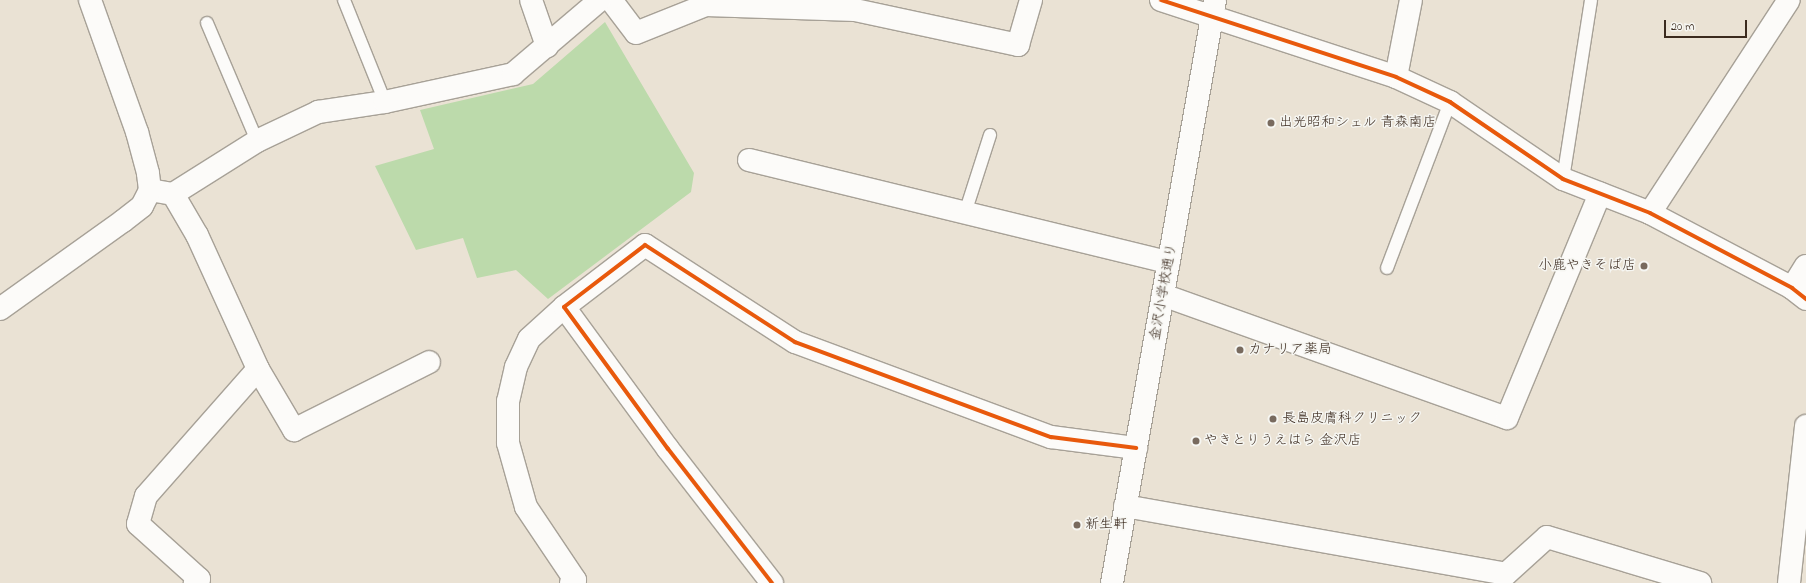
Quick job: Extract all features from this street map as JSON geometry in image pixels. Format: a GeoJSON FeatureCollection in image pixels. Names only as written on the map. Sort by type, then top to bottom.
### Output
{"type":"FeatureCollection","features":[{"type":"Feature","properties":{"kind":"street"},"geometry":{"type":"LineString","coordinates":[[0,309],[142,206],[150,190],[148,172],[136,132],[90,0]]}},
{"type":"Feature","properties":{"kind":"street"},"geometry":{"type":"LineString","coordinates":[[531,0],[547,46]]}},
{"type":"Feature","properties":{"kind":"street"},"geometry":{"type":"LineString","coordinates":[[150,190],[173,194],[257,141],[318,112],[385,102],[513,74],[600,0]]}},
{"type":"Feature","properties":{"kind":"street"},"geometry":{"type":"LineString","coordinates":[[611,0],[636,34],[706,5],[856,5],[1018,45],[1031,0]]}},
{"type":"Feature","properties":{"kind":"street"},"geometry":{"type":"LineString","coordinates":[[1161,0],[1214,8],[1396,77],[1450,102],[1563,179],[1650,213],[1799,294],[1806,266]]}},
{"type":"Feature","properties":{"kind":"street"},"geometry":{"type":"LineString","coordinates":[[1396,77],[1411,0]]}},
{"type":"Feature","properties":{"kind":"street"},"geometry":{"type":"LineString","coordinates":[[1650,213],[1789,0]]}},
{"type":"Feature","properties":{"kind":"street","name":"金沢小学校通り"},"geometry":{"type":"LineString","coordinates":[[1112,583],[1214,8]]}},
{"type":"Feature","properties":{"kind":"street"},"geometry":{"type":"LineString","coordinates":[[749,160],[1169,262]]}},
{"type":"Feature","properties":{"kind":"street"},"geometry":{"type":"LineString","coordinates":[[1163,295],[1507,418],[1600,193]]}},
{"type":"Feature","properties":{"kind":"street"},"geometry":{"type":"LineString","coordinates":[[173,194],[198,235],[258,369],[294,430],[429,362]]}},
{"type":"Feature","properties":{"kind":"street"},"geometry":{"type":"LineString","coordinates":[[571,583],[575,580],[526,507],[508,443],[508,401],[516,367],[529,340],[564,308],[645,245],[795,342],[1052,437],[1136,448]]}},
{"type":"Feature","properties":{"kind":"street"},"geometry":{"type":"LineString","coordinates":[[564,308],[668,449],[772,583]]}},
{"type":"Feature","properties":{"kind":"street"},"geometry":{"type":"LineString","coordinates":[[195,583],[199,579],[138,524],[146,496],[258,369]]}},
{"type":"Feature","properties":{"kind":"street"},"geometry":{"type":"LineString","coordinates":[[1789,583],[1800,530],[1806,426]]}},
{"type":"Feature","properties":{"kind":"street"},"geometry":{"type":"LineString","coordinates":[[1125,506],[1506,574],[1547,537],[1700,583]]}},
{"type":"Feature","properties":{"kind":"lane"},"geometry":{"type":"LineString","coordinates":[[344,0],[385,102]]}},
{"type":"Feature","properties":{"kind":"lane"},"geometry":{"type":"LineString","coordinates":[[1563,179],[1591,0]]}},
{"type":"Feature","properties":{"kind":"lane"},"geometry":{"type":"LineString","coordinates":[[207,23],[257,141]]}},
{"type":"Feature","properties":{"kind":"lane"},"geometry":{"type":"LineString","coordinates":[[1387,268],[1450,102]]}},
{"type":"Feature","properties":{"kind":"lane"},"geometry":{"type":"LineString","coordinates":[[965,212],[990,135]]}},
{"type":"Feature","properties":{"kind":"green space"},"geometry":{"type":"Polygon","coordinates":[[[605,22],[694,173],[691,192],[548,299],[516,270],[477,278],[463,238],[416,250],[375,166],[434,149],[420,110],[533,84],[605,22]]]}},
{"type":"Feature","properties":{"kind":"cycle path"},"geometry":{"type":"LineString","coordinates":[[1161,0],[1396,77],[1450,102],[1563,179],[1650,213],[1792,288],[1806,299]]}},
{"type":"Feature","properties":{"kind":"cycle path"},"geometry":{"type":"LineString","coordinates":[[772,583],[668,449],[564,307],[645,245],[795,342],[1051,437],[1136,448]]}},
{"type":"Feature","properties":{"kind":"place","name":"出光昭和シェル 青森南店"},"geometry":{"type":"Point","coordinates":[1271,123]}},
{"type":"Feature","properties":{"kind":"place","name":"小鹿やきそば店"},"geometry":{"type":"Point","coordinates":[1644,266]}},
{"type":"Feature","properties":{"kind":"place","name":"カナリア薬局"},"geometry":{"type":"Point","coordinates":[1240,350]}},
{"type":"Feature","properties":{"kind":"place","name":"長島皮膚科クリニック"},"geometry":{"type":"Point","coordinates":[1273,419]}},
{"type":"Feature","properties":{"kind":"place","name":"やきとりうえはら 金沢店"},"geometry":{"type":"Point","coordinates":[1196,441]}},
{"type":"Feature","properties":{"kind":"place","name":"新生軒"},"geometry":{"type":"Point","coordinates":[1077,525]}}]}
